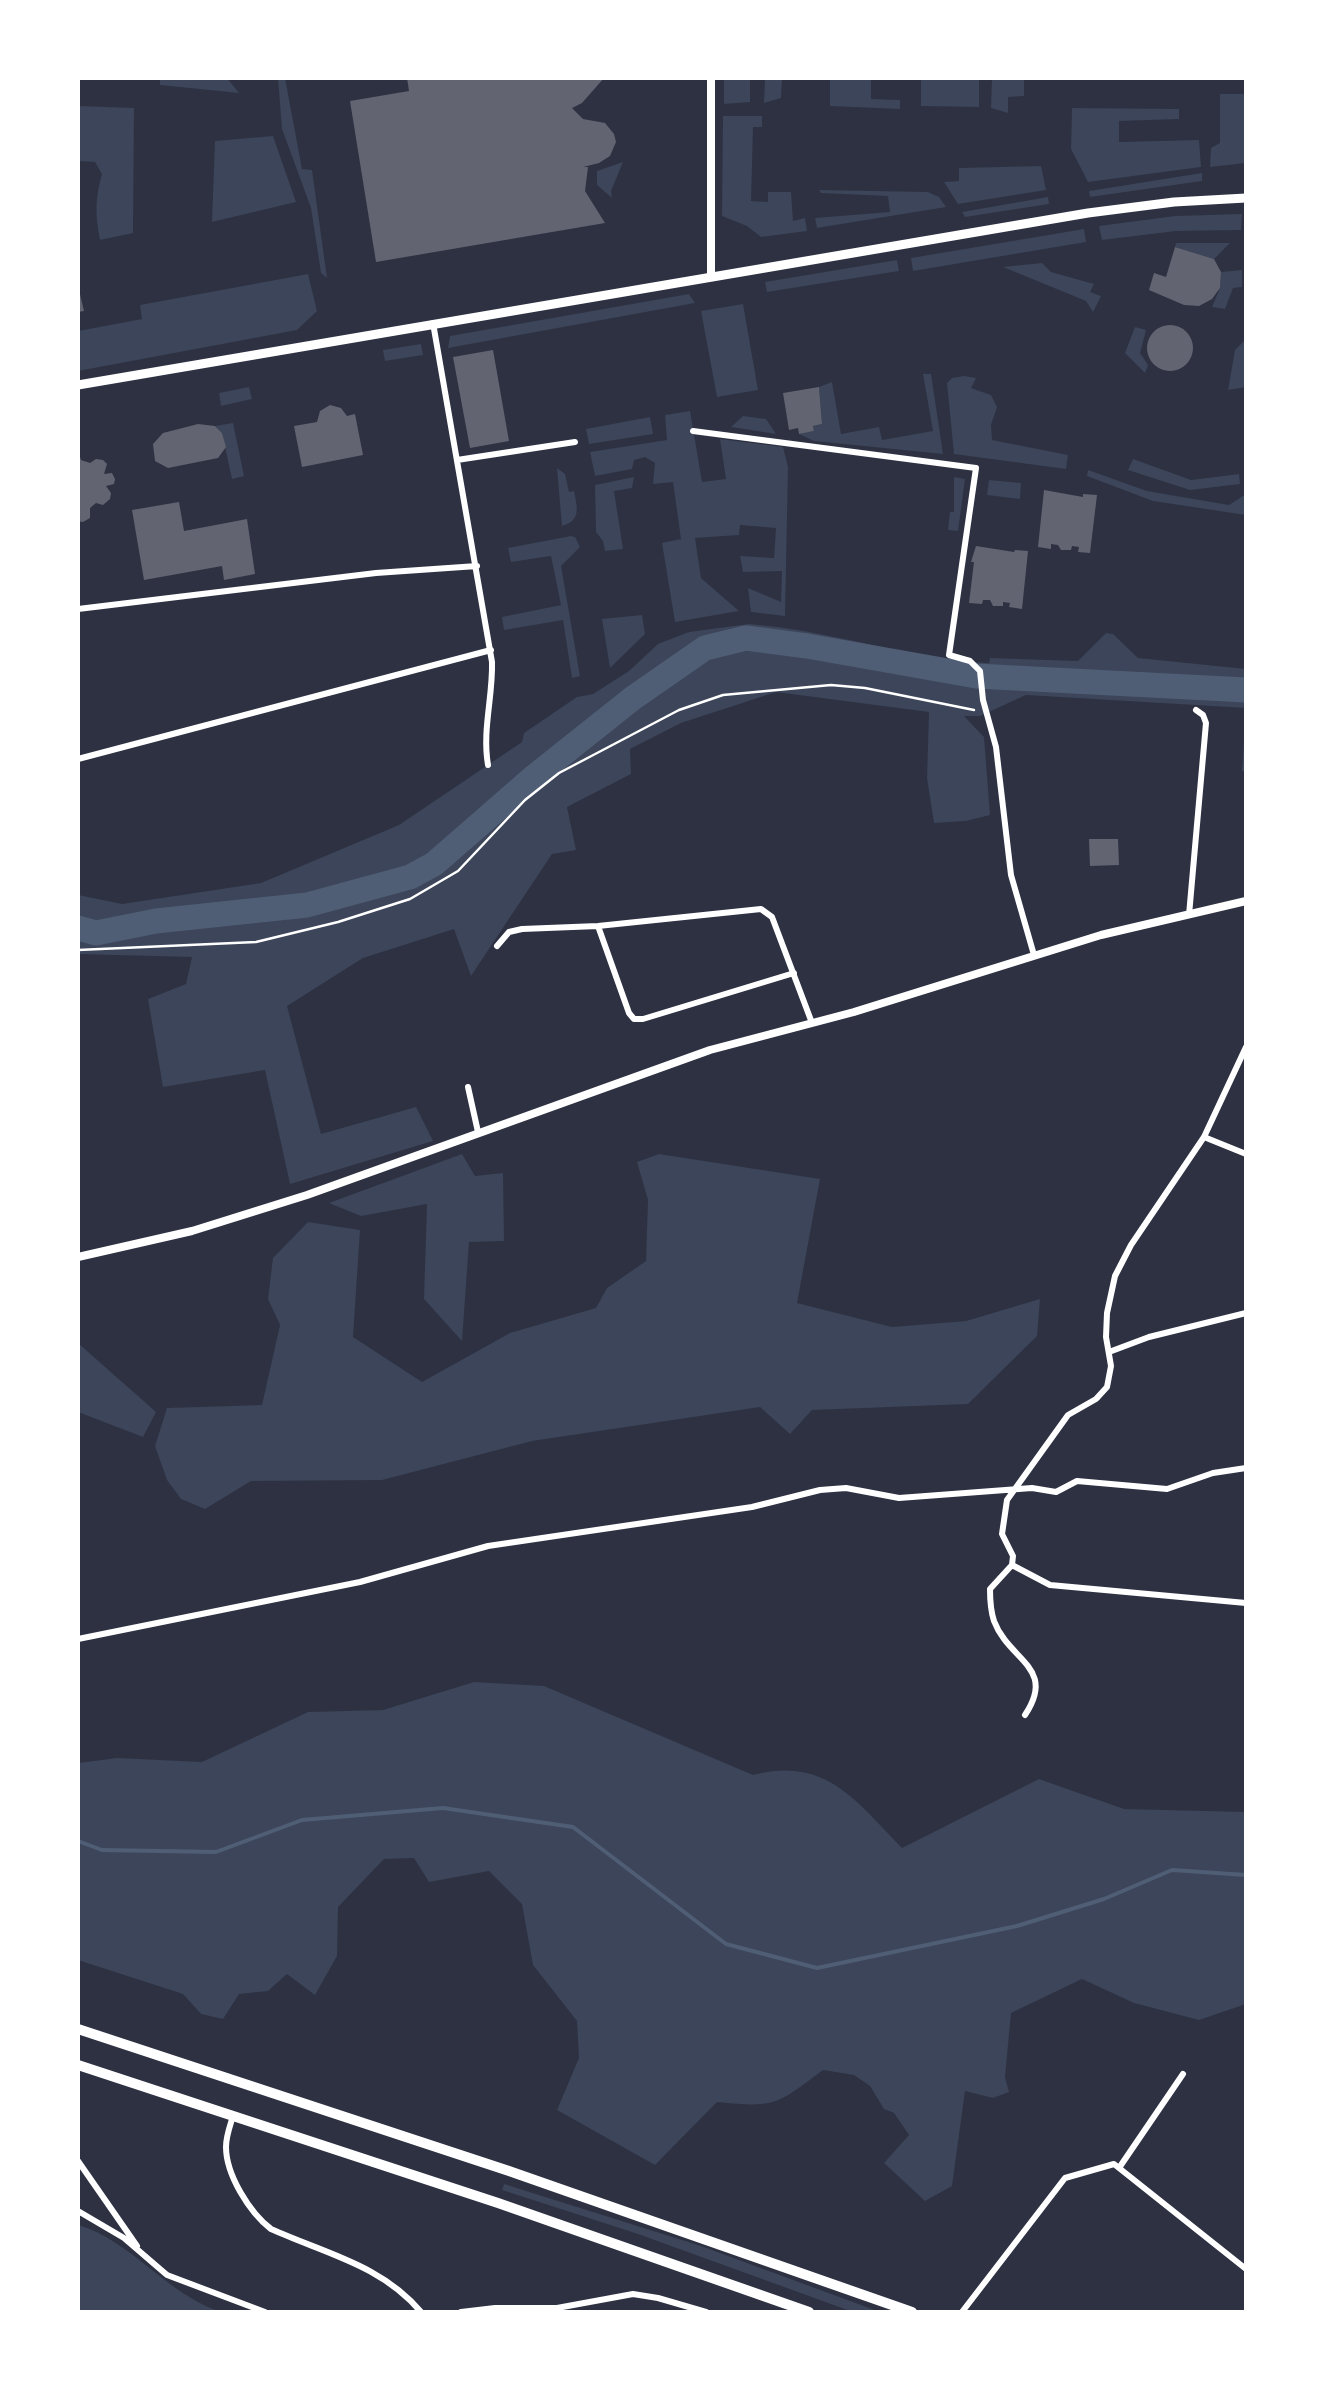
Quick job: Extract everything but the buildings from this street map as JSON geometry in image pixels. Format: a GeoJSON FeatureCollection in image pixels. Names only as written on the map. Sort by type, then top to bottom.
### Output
{"type":"FeatureCollection","features":[{"type":"Feature","properties":{"kind":"main road"},"geometry":{"type":"LineString","coordinates":[[78,385],[1088,213],[1246,198]]}},
{"type":"Feature","properties":{"kind":"main road"},"geometry":{"type":"LineString","coordinates":[[78,2029],[431,2145],[912,2312]]}},
{"type":"Feature","properties":{"kind":"main road"},"geometry":{"type":"LineString","coordinates":[[78,2065],[809,2312]]}},
{"type":"Feature","properties":{"kind":"street"},"geometry":{"type":"LineString","coordinates":[[711,78],[711,276]]}},
{"type":"Feature","properties":{"kind":"street"},"geometry":{"type":"LineString","coordinates":[[433,323],[491,650],[492,687],[486,723],[488,765]]}},
{"type":"Feature","properties":{"kind":"street"},"geometry":{"type":"LineString","coordinates":[[693,430],[976,468],[950,655],[970,660],[980,671],[985,711],[996,747],[1014,889],[1034,955]]}},
{"type":"Feature","properties":{"kind":"street"},"geometry":{"type":"LineString","coordinates":[[457,460],[575,442]]}},
{"type":"Feature","properties":{"kind":"street"},"geometry":{"type":"LineString","coordinates":[[78,609],[376,573],[476,566]]}},
{"type":"Feature","properties":{"kind":"street"},"geometry":{"type":"LineString","coordinates":[[78,759],[491,650]]}},
{"type":"Feature","properties":{"kind":"street"},"geometry":{"type":"LineString","coordinates":[[1188,914],[1206,724],[1196,710]]}},
{"type":"Feature","properties":{"kind":"street"},"geometry":{"type":"LineString","coordinates":[[78,1257],[192,1231],[307,1195],[710,1050],[1101,935],[1246,902]]}},
{"type":"Feature","properties":{"kind":"street"},"geometry":{"type":"LineString","coordinates":[[497,946],[508,932],[522,929],[598,926],[761,909],[772,917],[812,1023]]}},
{"type":"Feature","properties":{"kind":"street"},"geometry":{"type":"LineString","coordinates":[[598,926],[634,1018],[643,1019],[794,973]]}},
{"type":"Feature","properties":{"kind":"street"},"geometry":{"type":"LineString","coordinates":[[1025,1716],[1035,1700],[1034,1672],[1004,1639],[994,1621],[990,1599],[990,1590],[1014,1556],[1002,1534],[1007,1500],[1068,1415],[1096,1400],[1106,1387],[1107,1313],[1115,1276],[1131,1245],[1204,1137],[1246,1047]]}},
{"type":"Feature","properties":{"kind":"street"},"geometry":{"type":"LineString","coordinates":[[468,1087],[478,1132]]}},
{"type":"Feature","properties":{"kind":"street"},"geometry":{"type":"LineString","coordinates":[[1204,1137],[1246,1154]]}},
{"type":"Feature","properties":{"kind":"street"},"geometry":{"type":"LineString","coordinates":[[1109,1352],[1149,1337],[1246,1312]]}},
{"type":"Feature","properties":{"kind":"street"},"geometry":{"type":"LineString","coordinates":[[78,1639],[360,1582],[488,1546],[752,1508],[820,1490],[846,1488],[899,1498],[1013,1489],[1056,1492],[1077,1481],[1167,1489],[1214,1473],[1246,1468]]}},
{"type":"Feature","properties":{"kind":"street"},"geometry":{"type":"LineString","coordinates":[[1012,1564],[1050,1585],[1246,1603]]}},
{"type":"Feature","properties":{"kind":"street"},"geometry":{"type":"LineString","coordinates":[[1119,2168],[1183,2074]]}},
{"type":"Feature","properties":{"kind":"street"},"geometry":{"type":"LineString","coordinates":[[233,2116],[228,2132],[228,2162],[258,2219],[271,2229],[375,2273],[420,2312]]}},
{"type":"Feature","properties":{"kind":"street"},"geometry":{"type":"LineString","coordinates":[[78,2162],[140,2251]]}},
{"type":"Feature","properties":{"kind":"street"},"geometry":{"type":"LineString","coordinates":[[962,2312],[1064,2178],[1114,2164],[1246,2270]]}},
{"type":"Feature","properties":{"kind":"street"},"geometry":{"type":"LineString","coordinates":[[78,2211],[140,2251],[167,2274],[265,2312]]}},
{"type":"Feature","properties":{"kind":"street"},"geometry":{"type":"LineString","coordinates":[[462,2312],[557,2308],[633,2294],[706,2312]]}},
{"type":"Feature","properties":{"kind":"path"},"geometry":{"type":"LineString","coordinates":[[78,950],[256,942],[410,899],[458,871],[525,800],[559,773],[704,700],[788,687],[865,688],[985,711]]}},
{"type":"Feature","properties":{"kind":"shaded area"},"geometry":{"type":"Polygon","coordinates":[[[160,78],[227,78],[239,93],[160,85],[160,78]]]}},
{"type":"Feature","properties":{"kind":"shaded area"},"geometry":{"type":"Polygon","coordinates":[[[278,78],[285,78],[302,169],[312,170],[327,278],[321,273],[311,208],[282,129],[278,78]]]}},
{"type":"Feature","properties":{"kind":"shaded area"},"geometry":{"type":"Polygon","coordinates":[[[724,78],[750,78],[750,102],[724,104],[724,78]]]}},
{"type":"Feature","properties":{"kind":"shaded area"},"geometry":{"type":"Polygon","coordinates":[[[765,78],[782,78],[781,98],[764,103],[765,78]]]}},
{"type":"Feature","properties":{"kind":"shaded area"},"geometry":{"type":"Polygon","coordinates":[[[830,78],[871,78],[871,99],[900,100],[900,109],[830,106],[830,78]]]}},
{"type":"Feature","properties":{"kind":"shaded area"},"geometry":{"type":"Polygon","coordinates":[[[921,78],[979,78],[979,107],[921,106],[921,78]]]}},
{"type":"Feature","properties":{"kind":"shaded area"},"geometry":{"type":"Polygon","coordinates":[[[992,78],[1024,78],[1024,96],[1008,97],[1008,113],[991,108],[992,78]]]}},
{"type":"Feature","properties":{"kind":"shaded area"},"geometry":{"type":"Polygon","coordinates":[[[1220,94],[1246,94],[1246,163],[1210,167],[1211,148],[1220,143],[1220,94]]]}},
{"type":"Feature","properties":{"kind":"shaded area"},"geometry":{"type":"Polygon","coordinates":[[[78,106],[134,108],[133,233],[100,240],[96,207],[102,174],[95,162],[78,161],[78,106]]]}},
{"type":"Feature","properties":{"kind":"shaded area"},"geometry":{"type":"Polygon","coordinates":[[[1072,108],[1179,109],[1179,119],[1119,121],[1119,142],[1199,140],[1201,167],[1088,182],[1071,149],[1072,108]]]}},
{"type":"Feature","properties":{"kind":"shaded area"},"geometry":{"type":"Polygon","coordinates":[[[723,116],[762,116],[762,127],[753,127],[751,201],[768,202],[768,192],[791,192],[793,221],[805,218],[807,231],[761,237],[747,226],[722,216],[723,116]]]}},
{"type":"Feature","properties":{"kind":"shaded area"},"geometry":{"type":"Polygon","coordinates":[[[273,136],[296,202],[212,222],[215,141],[273,136]]]}},
{"type":"Feature","properties":{"kind":"shaded area"},"geometry":{"type":"Polygon","coordinates":[[[623,162],[611,191],[612,198],[597,185],[597,171],[623,162]]]}},
{"type":"Feature","properties":{"kind":"shaded area"},"geometry":{"type":"Polygon","coordinates":[[[1041,166],[1046,190],[958,204],[944,182],[959,181],[959,168],[1041,166]]]}},
{"type":"Feature","properties":{"kind":"shaded area"},"geometry":{"type":"Polygon","coordinates":[[[1202,173],[1202,181],[1090,197],[1089,191],[1202,173]]]}},
{"type":"Feature","properties":{"kind":"shaded area"},"geometry":{"type":"Polygon","coordinates":[[[819,190],[928,192],[939,197],[946,207],[817,228],[815,218],[890,212],[888,196],[819,190]]]}},
{"type":"Feature","properties":{"kind":"shaded area"},"geometry":{"type":"Polygon","coordinates":[[[1048,197],[1049,204],[965,217],[962,212],[1048,197]]]}},
{"type":"Feature","properties":{"kind":"shaded area"},"geometry":{"type":"Polygon","coordinates":[[[1242,214],[1241,230],[1176,231],[1102,240],[1099,226],[1175,216],[1242,214]]]}},
{"type":"Feature","properties":{"kind":"shaded area"},"geometry":{"type":"Polygon","coordinates":[[[1084,229],[1086,242],[913,271],[911,258],[1084,229]]]}},
{"type":"Feature","properties":{"kind":"shaded area"},"geometry":{"type":"Polygon","coordinates":[[[1176,243],[1230,243],[1214,259],[1175,247],[1176,243]]]}},
{"type":"Feature","properties":{"kind":"shaded area"},"geometry":{"type":"Polygon","coordinates":[[[897,260],[899,271],[767,292],[765,282],[897,260]]]}},
{"type":"Feature","properties":{"kind":"shaded area"},"geometry":{"type":"Polygon","coordinates":[[[1042,263],[1051,272],[1094,284],[1090,292],[1101,296],[1093,312],[1086,301],[1003,267],[1042,263]]]}},
{"type":"Feature","properties":{"kind":"shaded area"},"geometry":{"type":"Polygon","coordinates":[[[1242,270],[1242,287],[1233,288],[1225,309],[1212,307],[1220,288],[1221,272],[1242,270]]]}},
{"type":"Feature","properties":{"kind":"shaded area"},"geometry":{"type":"Polygon","coordinates":[[[308,274],[317,311],[297,330],[78,371],[78,331],[142,319],[140,305],[308,274]]]}},
{"type":"Feature","properties":{"kind":"shaded area"},"geometry":{"type":"Polygon","coordinates":[[[689,294],[695,303],[448,348],[450,336],[689,294]]]}},
{"type":"Feature","properties":{"kind":"shaded area"},"geometry":{"type":"Polygon","coordinates":[[[743,304],[758,390],[717,397],[701,311],[743,304]]]}},
{"type":"Feature","properties":{"kind":"shaded area"},"geometry":{"type":"Polygon","coordinates":[[[1135,327],[1146,330],[1140,353],[1148,365],[1145,373],[1125,353],[1135,327]]]}},
{"type":"Feature","properties":{"kind":"shaded area"},"geometry":{"type":"Polygon","coordinates":[[[1246,339],[1246,387],[1228,390],[1235,350],[1246,339]]]}},
{"type":"Feature","properties":{"kind":"shaded area"},"geometry":{"type":"Polygon","coordinates":[[[421,344],[423,355],[385,361],[383,350],[421,344]]]}},
{"type":"Feature","properties":{"kind":"shaded area"},"geometry":{"type":"Polygon","coordinates":[[[923,374],[931,374],[943,454],[814,441],[799,434],[814,431],[813,426],[822,424],[819,387],[832,382],[841,434],[879,427],[882,440],[933,431],[923,374]]]}},
{"type":"Feature","properties":{"kind":"shaded area"},"geometry":{"type":"Polygon","coordinates":[[[964,376],[976,378],[971,388],[991,395],[997,407],[991,425],[992,440],[1068,455],[1066,469],[954,454],[947,383],[964,376]]]}},
{"type":"Feature","properties":{"kind":"shaded area"},"geometry":{"type":"Polygon","coordinates":[[[249,387],[252,399],[221,406],[219,393],[249,387]]]}},
{"type":"Feature","properties":{"kind":"shaded area"},"geometry":{"type":"Polygon","coordinates":[[[690,411],[702,482],[726,479],[720,439],[783,447],[788,467],[785,616],[751,612],[748,588],[781,602],[782,571],[743,572],[740,556],[774,558],[776,528],[740,525],[739,535],[695,538],[701,578],[739,611],[675,622],[662,543],[681,539],[673,482],[653,484],[655,463],[645,457],[634,460],[632,469],[595,476],[590,452],[667,440],[665,415],[690,411]]]}},
{"type":"Feature","properties":{"kind":"shaded area"},"geometry":{"type":"Polygon","coordinates":[[[743,416],[766,419],[776,434],[731,427],[743,416]]]}},
{"type":"Feature","properties":{"kind":"shaded area"},"geometry":{"type":"Polygon","coordinates":[[[650,417],[653,434],[589,444],[586,429],[650,417]]]}},
{"type":"Feature","properties":{"kind":"shaded area"},"geometry":{"type":"Polygon","coordinates":[[[233,423],[244,476],[232,479],[222,433],[215,426],[233,423]]]}},
{"type":"Feature","properties":{"kind":"shaded area"},"geometry":{"type":"Polygon","coordinates":[[[1133,459],[1191,480],[1239,474],[1240,484],[1190,490],[1128,470],[1133,459]]]}},
{"type":"Feature","properties":{"kind":"shaded area"},"geometry":{"type":"Polygon","coordinates":[[[557,468],[565,474],[569,492],[574,491],[577,508],[573,520],[562,526],[557,468]]]}},
{"type":"Feature","properties":{"kind":"shaded area"},"geometry":{"type":"Polygon","coordinates":[[[1088,470],[1147,491],[1229,505],[1246,494],[1246,515],[1153,501],[1087,476],[1088,470]]]}},
{"type":"Feature","properties":{"kind":"shaded area"},"geometry":{"type":"Polygon","coordinates":[[[634,477],[632,488],[614,491],[623,549],[605,551],[596,532],[595,485],[634,477]]]}},
{"type":"Feature","properties":{"kind":"shaded area"},"geometry":{"type":"Polygon","coordinates":[[[954,477],[965,479],[958,531],[948,530],[950,512],[954,512],[954,477]]]}},
{"type":"Feature","properties":{"kind":"shaded area"},"geometry":{"type":"Polygon","coordinates":[[[989,480],[1021,483],[1020,499],[987,495],[989,480]]]}},
{"type":"Feature","properties":{"kind":"shaded area"},"geometry":{"type":"Polygon","coordinates":[[[571,536],[580,547],[561,566],[580,676],[572,678],[563,620],[504,630],[502,617],[561,605],[551,556],[511,562],[508,548],[571,536]]]}},
{"type":"Feature","properties":{"kind":"shaded area"},"geometry":{"type":"Polygon","coordinates":[[[642,615],[645,634],[610,668],[602,619],[642,615]]]}},
{"type":"Feature","properties":{"kind":"shaded area"},"geometry":{"type":"Polygon","coordinates":[[[749,624],[989,663],[990,658],[1078,661],[1106,633],[1113,634],[1138,658],[1246,669],[1246,708],[1026,695],[980,716],[964,716],[984,737],[990,815],[934,823],[927,778],[929,712],[776,692],[681,723],[630,749],[631,774],[567,807],[576,850],[552,854],[471,976],[454,929],[363,958],[287,1006],[321,1134],[416,1107],[433,1141],[290,1184],[265,1070],[163,1087],[148,999],[186,984],[192,957],[78,954],[78,895],[122,904],[261,883],[399,825],[522,742],[524,733],[577,697],[593,694],[629,671],[658,644],[689,632],[749,624]]]}},
{"type":"Feature","properties":{"kind":"shaded area"},"geometry":{"type":"Polygon","coordinates":[[[1246,708],[1246,771],[1242,771],[1246,708]]]}},
{"type":"Feature","properties":{"kind":"shaded area"},"geometry":{"type":"Polygon","coordinates":[[[462,1154],[475,1176],[503,1173],[504,1241],[469,1242],[462,1341],[424,1299],[427,1204],[361,1216],[329,1203],[462,1154]]]}},
{"type":"Feature","properties":{"kind":"shaded area"},"geometry":{"type":"Polygon","coordinates":[[[659,1154],[820,1179],[797,1303],[892,1327],[966,1321],[1040,1299],[1037,1336],[968,1404],[812,1410],[790,1434],[760,1407],[532,1441],[382,1480],[251,1481],[205,1509],[181,1499],[167,1480],[155,1446],[167,1408],[262,1405],[280,1325],[268,1299],[273,1258],[308,1222],[360,1230],[353,1337],[422,1382],[510,1333],[596,1308],[607,1288],[646,1261],[648,1200],[637,1162],[659,1154]]]}},
{"type":"Feature","properties":{"kind":"shaded area"},"geometry":{"type":"Polygon","coordinates":[[[78,1343],[156,1412],[143,1437],[78,1412],[78,1343]]]}},
{"type":"Feature","properties":{"kind":"shaded area"},"geometry":{"type":"Polygon","coordinates":[[[474,1682],[544,1686],[753,1775],[778,1771],[820,1777],[854,1799],[902,1848],[1039,1779],[1124,1809],[1246,1812],[1246,2004],[1199,2020],[1134,2003],[1082,1979],[1011,2013],[1005,2077],[1009,2092],[993,2098],[965,2091],[952,2186],[925,2201],[884,2163],[909,2135],[894,2113],[884,2109],[870,2086],[854,2075],[823,2070],[795,2091],[764,2104],[717,2102],[655,2165],[557,2110],[579,2058],[577,2021],[533,1965],[522,1904],[489,1871],[429,1882],[414,1858],[384,1859],[338,1907],[337,1956],[315,1995],[287,1974],[268,1991],[239,1994],[223,2019],[201,2014],[183,1994],[78,1960],[78,1763],[117,1758],[202,1762],[308,1712],[383,1710],[474,1682]]]}},
{"type":"Feature","properties":{"kind":"shaded area"},"geometry":{"type":"Polygon","coordinates":[[[504,2184],[701,2246],[880,2312],[853,2312],[638,2234],[502,2190],[504,2184]]]}},
{"type":"Feature","properties":{"kind":"shaded area"},"geometry":{"type":"Polygon","coordinates":[[[78,2225],[115,2242],[183,2293],[221,2312],[78,2312],[78,2225]]]}},
{"type":"Feature","properties":{"kind":"waterway"},"geometry":{"type":"LineString","coordinates":[[78,928],[96,933],[156,921],[307,905],[410,877],[434,864],[633,698],[705,648],[746,638],[976,676],[1246,690]]}},
{"type":"Feature","properties":{"kind":"waterway"},"geometry":{"type":"LineString","coordinates":[[78,1841],[102,1850],[216,1852],[302,1820],[443,1808],[573,1827],[726,1944],[817,1968],[1017,1926],[1104,1899],[1172,1870],[1246,1875]]}}]}
